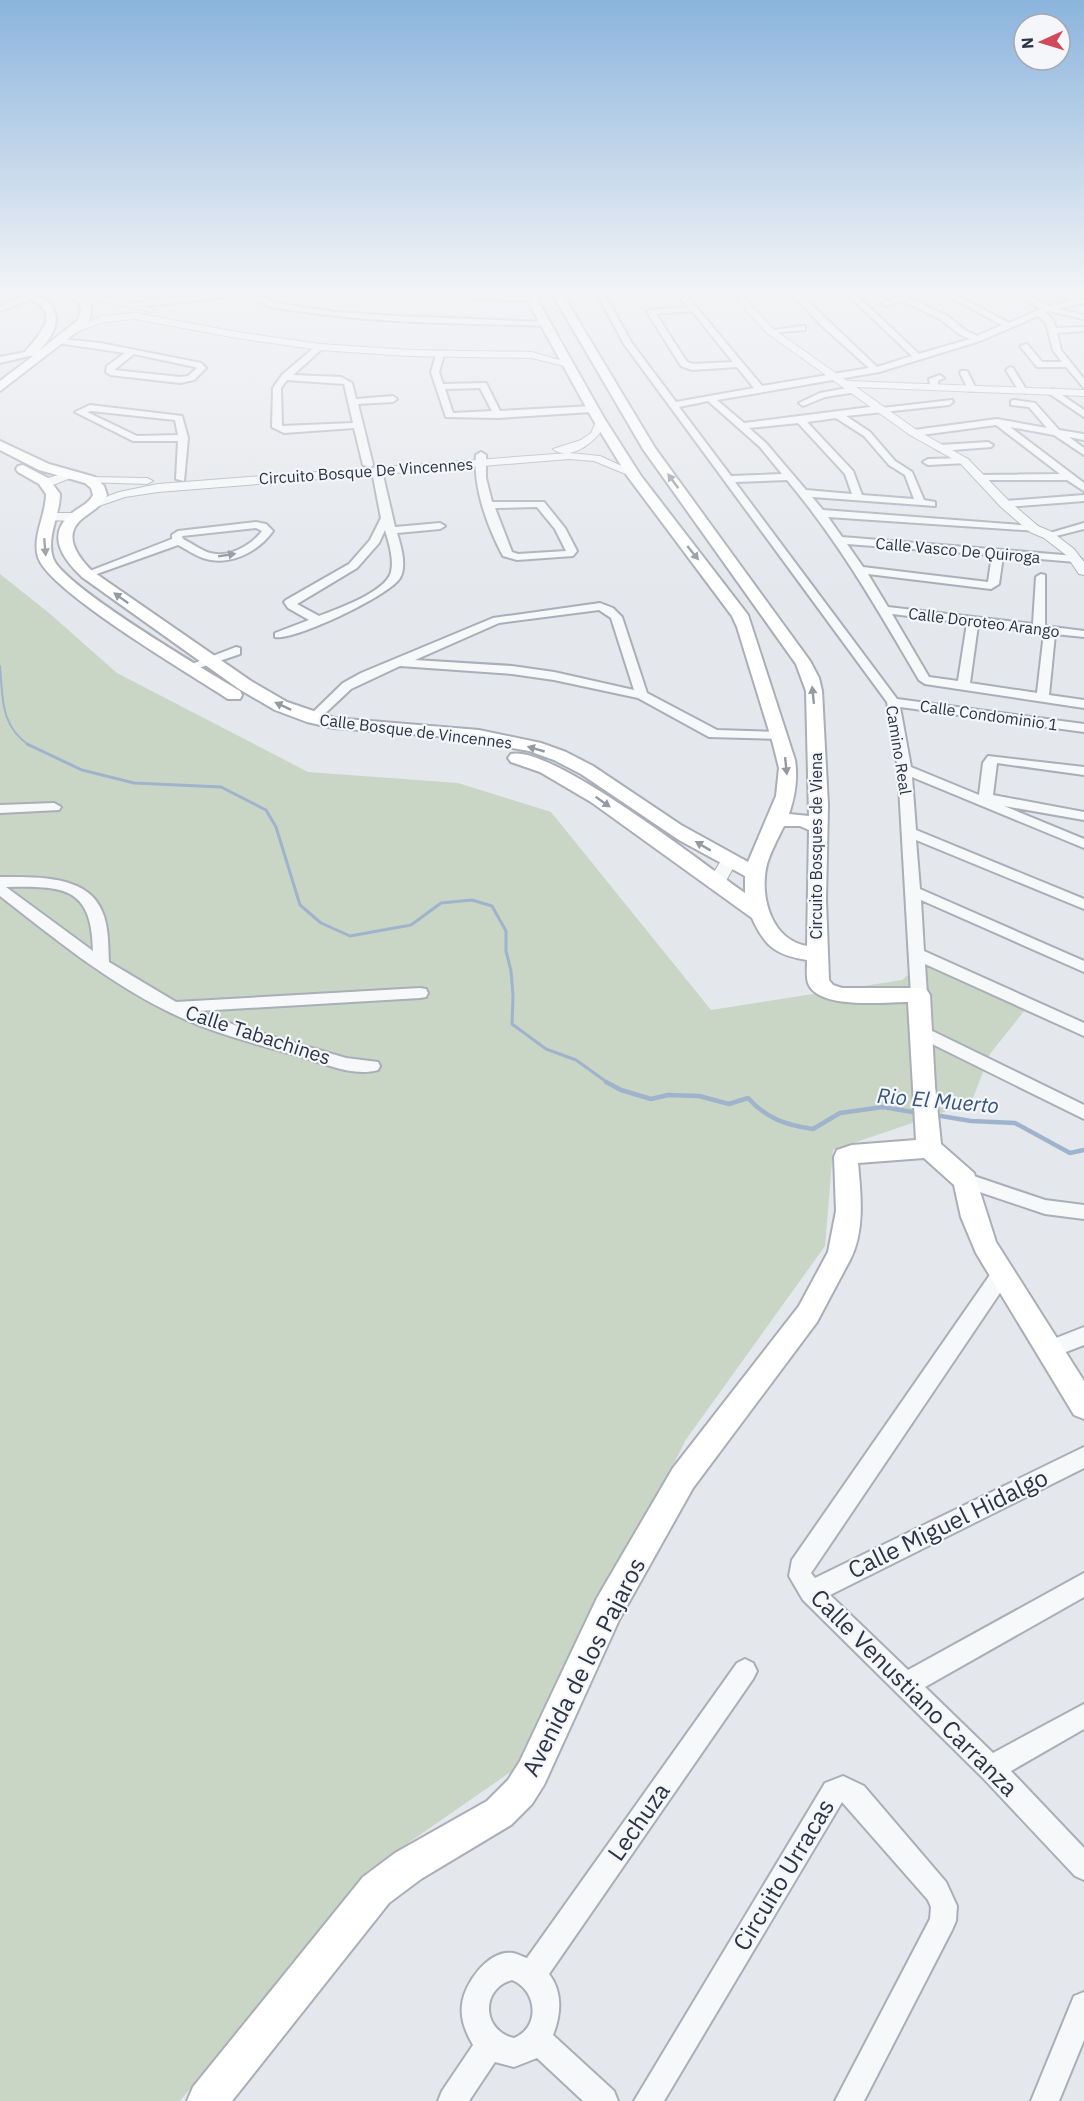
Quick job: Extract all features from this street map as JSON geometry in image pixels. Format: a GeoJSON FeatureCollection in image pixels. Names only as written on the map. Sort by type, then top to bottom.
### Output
{"type":"FeatureCollection","features":[{"type":"Feature","properties":{"kind":"main road","name":"Circuito Bosques de Viena"},"geometry":{"type":"LineString","coordinates":[[581,388],[633,474],[740,615],[750,638],[780,736],[788,775],[787,798],[763,845],[755,873],[759,913],[777,944],[789,950],[816,954],[819,805],[814,691],[811,678],[804,664],[710,531],[649,449],[613,388]]}},
{"type":"Feature","properties":{"kind":"main road"},"geometry":{"type":"LineString","coordinates":[[0,445],[44,467],[90,480],[97,486],[100,495],[96,503],[75,517]]}},
{"type":"Feature","properties":{"kind":"main road"},"geometry":{"type":"LineString","coordinates":[[0,457],[48,484]]}},
{"type":"Feature","properties":{"kind":"main road","name":"Calle Bosque de Vincennes"},"geometry":{"type":"LineString","coordinates":[[48,484],[54,497],[44,534],[43,551],[49,567],[66,584],[153,644],[258,711],[296,728],[354,738],[476,750],[515,757],[546,768],[598,798],[759,913]]}},
{"type":"Feature","properties":{"kind":"main road"},"geometry":{"type":"LineString","coordinates":[[659,510],[678,510],[690,504]]}},
{"type":"Feature","properties":{"kind":"main road","name":"Calle Bosque de Vincennes"},"geometry":{"type":"LineString","coordinates":[[75,517],[67,530],[67,549],[73,560],[87,574],[208,659],[281,706],[334,723],[487,738],[559,756],[595,774],[666,824],[729,861],[755,873]]}},
{"type":"Feature","properties":{"kind":"main road"},"geometry":{"type":"LineString","coordinates":[[675,531],[689,527],[710,531]]}},
{"type":"Feature","properties":{"kind":"main road"},"geometry":{"type":"LineString","coordinates":[[787,798],[804,808],[819,805]]}},
{"type":"Feature","properties":{"kind":"main road"},"geometry":{"type":"LineString","coordinates":[[776,820],[803,820],[817,827]]}},
{"type":"Feature","properties":{"kind":"main road"},"geometry":{"type":"LineString","coordinates":[[816,954],[818,982],[825,990],[832,993],[919,995]]}},
{"type":"Feature","properties":{"kind":"main road","name":"Camino Real"},"geometry":{"type":"LineString","coordinates":[[919,995],[923,1086],[929,1144]]}},
{"type":"Feature","properties":{"kind":"main road"},"geometry":{"type":"LineString","coordinates":[[929,1144],[965,1180],[974,1217],[985,1246],[1084,1406]]}},
{"type":"Feature","properties":{"kind":"main road","name":"Avenida de los Pajaros"},"geometry":{"type":"LineString","coordinates":[[207,2101],[349,1920],[376,1890],[408,1866],[499,1813],[520,1792],[532,1773],[608,1609],[683,1478],[808,1314],[842,1253],[849,1211],[846,1157],[852,1154],[929,1144]]}},
{"type":"Feature","properties":{"kind":"street"},"geometry":{"type":"LineString","coordinates":[[278,388],[275,392],[277,427],[280,429],[358,425]]}},
{"type":"Feature","properties":{"kind":"street"},"geometry":{"type":"LineString","coordinates":[[279,635],[361,602],[390,583],[397,568],[392,530],[386,518],[348,388]]}},
{"type":"Feature","properties":{"kind":"street"},"geometry":{"type":"LineString","coordinates":[[441,388],[449,415],[452,416],[596,415],[594,437],[587,442],[565,449],[480,459],[490,505],[507,554],[511,557],[569,554],[572,551],[560,528],[540,504],[490,505]]}},
{"type":"Feature","properties":{"kind":"street"},"geometry":{"type":"LineString","coordinates":[[485,388],[498,415]]}},
{"type":"Feature","properties":{"kind":"street","name":"Camino Real"},"geometry":{"type":"LineString","coordinates":[[661,388],[893,702],[905,769],[919,995]]}},
{"type":"Feature","properties":{"kind":"street"},"geometry":{"type":"LineString","coordinates":[[674,405],[765,388]]}},
{"type":"Feature","properties":{"kind":"street"},"geometry":{"type":"LineString","coordinates":[[803,403],[846,388]]}},
{"type":"Feature","properties":{"kind":"street"},"geometry":{"type":"LineString","coordinates":[[851,388],[914,433],[964,461],[1005,504],[1034,529],[1048,535],[1081,564]]}},
{"type":"Feature","properties":{"kind":"street"},"geometry":{"type":"LineString","coordinates":[[966,388],[1084,393]]}},
{"type":"Feature","properties":{"kind":"street"},"geometry":{"type":"LineString","coordinates":[[1053,392],[1084,414]]}},
{"type":"Feature","properties":{"kind":"street"},"geometry":{"type":"LineString","coordinates":[[352,402],[393,399]]}},
{"type":"Feature","properties":{"kind":"street"},"geometry":{"type":"LineString","coordinates":[[711,399],[763,445],[841,540],[925,680],[1084,704]]}},
{"type":"Feature","properties":{"kind":"street"},"geometry":{"type":"LineString","coordinates":[[742,426],[949,402]]}},
{"type":"Feature","properties":{"kind":"street"},"geometry":{"type":"LineString","coordinates":[[1014,403],[1032,405],[1056,432],[1084,452]]}},
{"type":"Feature","properties":{"kind":"street"},"geometry":{"type":"LineString","coordinates":[[181,478],[183,438],[180,420],[172,416],[90,408],[79,412],[132,438],[183,438]]}},
{"type":"Feature","properties":{"kind":"street"},"geometry":{"type":"LineString","coordinates":[[804,493],[926,503],[909,474],[892,463],[867,434],[838,415]]}},
{"type":"Feature","properties":{"kind":"street"},"geometry":{"type":"LineString","coordinates":[[800,420],[850,473],[858,497]]}},
{"type":"Feature","properties":{"kind":"street"},"geometry":{"type":"LineString","coordinates":[[914,433],[997,422],[1084,437]]}},
{"type":"Feature","properties":{"kind":"street"},"geometry":{"type":"LineString","coordinates":[[997,422],[1084,488]]}},
{"type":"Feature","properties":{"kind":"street"},"geometry":{"type":"LineString","coordinates":[[587,442],[596,448],[596,458]]}},
{"type":"Feature","properties":{"kind":"street"},"geometry":{"type":"LineString","coordinates":[[940,448],[988,445]]}},
{"type":"Feature","properties":{"kind":"street","name":"Circuito Bosque De Vincennes"},"geometry":{"type":"LineString","coordinates":[[96,503],[123,494],[158,488],[480,459],[569,456],[596,458],[633,474]]}},
{"type":"Feature","properties":{"kind":"street"},"geometry":{"type":"LineString","coordinates":[[928,462],[964,461]]}},
{"type":"Feature","properties":{"kind":"street"},"geometry":{"type":"LineString","coordinates":[[90,480],[127,481],[372,468]]}},
{"type":"Feature","properties":{"kind":"street"},"geometry":{"type":"LineString","coordinates":[[48,484],[69,475]]}},
{"type":"Feature","properties":{"kind":"street"},"geometry":{"type":"LineString","coordinates":[[726,478],[790,477]]}},
{"type":"Feature","properties":{"kind":"street"},"geometry":{"type":"LineString","coordinates":[[981,478],[1069,477]]}},
{"type":"Feature","properties":{"kind":"street"},"geometry":{"type":"LineString","coordinates":[[123,494],[120,486],[127,481]]}},
{"type":"Feature","properties":{"kind":"street"},"geometry":{"type":"LineString","coordinates":[[1005,504],[1084,498]]}},
{"type":"Feature","properties":{"kind":"street"},"geometry":{"type":"LineString","coordinates":[[820,513],[1034,529]]}},
{"type":"Feature","properties":{"kind":"street"},"geometry":{"type":"LineString","coordinates":[[49,517],[75,517]]}},
{"type":"Feature","properties":{"kind":"street"},"geometry":{"type":"LineString","coordinates":[[318,620],[292,606],[290,602],[352,566],[375,541],[386,518]]}},
{"type":"Feature","properties":{"kind":"street"},"geometry":{"type":"LineString","coordinates":[[87,574],[178,541],[208,556],[239,553],[254,546],[268,531],[256,525],[182,532],[177,535],[178,541]]}},
{"type":"Feature","properties":{"kind":"street"},"geometry":{"type":"LineString","coordinates":[[392,530],[440,526]]}},
{"type":"Feature","properties":{"kind":"street"},"geometry":{"type":"LineString","coordinates":[[1048,535],[1084,526]]}},
{"type":"Feature","properties":{"kind":"street","name":"Calle Vasco De Quiroga"},"geometry":{"type":"LineString","coordinates":[[841,540],[998,553],[1081,564]]}},
{"type":"Feature","properties":{"kind":"street"},"geometry":{"type":"LineString","coordinates":[[860,570],[991,586],[998,553]]}},
{"type":"Feature","properties":{"kind":"street"},"geometry":{"type":"LineString","coordinates":[[1041,578],[1045,630],[1043,698]]}},
{"type":"Feature","properties":{"kind":"street"},"geometry":{"type":"LineString","coordinates":[[313,718],[347,686],[365,676],[497,620],[600,606],[609,610],[616,617],[642,695]]}},
{"type":"Feature","properties":{"kind":"street","name":"Calle Doroteo Arango"},"geometry":{"type":"LineString","coordinates":[[884,610],[1084,634]]}},
{"type":"Feature","properties":{"kind":"street"},"geometry":{"type":"LineString","coordinates":[[963,686],[973,621]]}},
{"type":"Feature","properties":{"kind":"street"},"geometry":{"type":"LineString","coordinates":[[190,667],[236,651]]}},
{"type":"Feature","properties":{"kind":"street"},"geometry":{"type":"LineString","coordinates":[[399,662],[512,670],[554,676],[642,695],[714,734],[780,736]]}},
{"type":"Feature","properties":{"kind":"street","name":"Calle Condominio 1"},"geometry":{"type":"LineString","coordinates":[[893,702],[1084,728]]}},
{"type":"Feature","properties":{"kind":"street"},"geometry":{"type":"LineString","coordinates":[[985,801],[990,763],[993,759],[1000,758],[1084,771]]}},
{"type":"Feature","properties":{"kind":"street"},"geometry":{"type":"LineString","coordinates":[[905,769],[1084,844]]}},
{"type":"Feature","properties":{"kind":"street"},"geometry":{"type":"LineString","coordinates":[[985,801],[1084,816]]}},
{"type":"Feature","properties":{"kind":"street"},"geometry":{"type":"LineString","coordinates":[[0,809],[54,807]]}},
{"type":"Feature","properties":{"kind":"street"},"geometry":{"type":"LineString","coordinates":[[909,832],[1084,904]]}},
{"type":"Feature","properties":{"kind":"street"},"geometry":{"type":"LineString","coordinates":[[716,884],[729,861]]}},
{"type":"Feature","properties":{"kind":"street"},"geometry":{"type":"LineString","coordinates":[[0,882],[69,888],[82,894],[93,905],[99,928],[101,964]]}},
{"type":"Feature","properties":{"kind":"street","name":"Calle Tabachines"},"geometry":{"type":"LineString","coordinates":[[0,889],[101,964],[197,1018],[346,1064],[372,1066]]}},
{"type":"Feature","properties":{"kind":"street"},"geometry":{"type":"LineString","coordinates":[[914,892],[1084,967]]}},
{"type":"Feature","properties":{"kind":"street"},"geometry":{"type":"LineString","coordinates":[[917,954],[1084,1030]]}},
{"type":"Feature","properties":{"kind":"street"},"geometry":{"type":"LineString","coordinates":[[175,1007],[420,993]]}},
{"type":"Feature","properties":{"kind":"street"},"geometry":{"type":"LineString","coordinates":[[920,1031],[1084,1113]]}},
{"type":"Feature","properties":{"kind":"street"},"geometry":{"type":"LineString","coordinates":[[965,1180],[1045,1208],[1079,1212]]}},
{"type":"Feature","properties":{"kind":"street","name":"Calle Venustiano Carranza"},"geometry":{"type":"LineString","coordinates":[[1001,1275],[800,1568],[800,1576],[811,1592],[991,1768],[1084,1867]]}},
{"type":"Feature","properties":{"kind":"street"},"geometry":{"type":"LineString","coordinates":[[1048,1350],[1084,1336]]}},
{"type":"Feature","properties":{"kind":"street","name":"Calle Miguel Hidalgo"},"geometry":{"type":"LineString","coordinates":[[811,1592],[1084,1457]]}},
{"type":"Feature","properties":{"kind":"street"},"geometry":{"type":"LineString","coordinates":[[905,1685],[1084,1584]]}},
{"type":"Feature","properties":{"kind":"street","name":"Lechuza"},"geometry":{"type":"LineString","coordinates":[[532,1974],[745,1671]]}},
{"type":"Feature","properties":{"kind":"street"},"geometry":{"type":"LineString","coordinates":[[991,1768],[1084,1716]]}},
{"type":"Feature","properties":{"kind":"street","name":"Circuito Urracas"},"geometry":{"type":"LineString","coordinates":[[648,2101],[834,1792],[843,1789],[855,1795],[937,1891],[944,1906],[943,1921],[849,2101]]}},
{"type":"Feature","properties":{"kind":"street"},"geometry":{"type":"LineString","coordinates":[[512,1966],[522,1968],[532,1974],[541,1984],[546,1997],[547,2012],[544,2026],[537,2039],[520,2051],[509,2053],[490,2045],[482,2036],[475,2010],[483,1984],[490,1974],[501,1968],[512,1966]]}},
{"type":"Feature","properties":{"kind":"street"},"geometry":{"type":"LineString","coordinates":[[1045,2101],[1084,2006]]}},
{"type":"Feature","properties":{"kind":"street"},"geometry":{"type":"LineString","coordinates":[[537,2039],[604,2101]]}},
{"type":"Feature","properties":{"kind":"street"},"geometry":{"type":"LineString","coordinates":[[452,2101],[490,2045]]}},
{"type":"Feature","properties":{"kind":"green space"},"geometry":{"type":"Polygon","coordinates":[[[0,574],[49,613],[117,673],[308,772],[458,783],[551,812],[711,1010],[902,980],[932,955],[1032,1001],[990,1054],[971,1103],[833,1150],[825,1246],[685,1441],[532,1757],[368,1871],[180,2101],[0,2101],[0,574]]]}},
{"type":"Feature","properties":{"kind":"waterway","name":"Rio El Muerto"},"geometry":{"type":"LineString","coordinates":[[0,666],[3,701],[8,721],[13,730],[28,745]]}},
{"type":"Feature","properties":{"kind":"waterway","name":"Rio El Muerto"},"geometry":{"type":"LineString","coordinates":[[28,745],[82,770],[134,783],[221,787],[266,810],[276,827],[300,905],[321,923],[350,936],[411,925],[441,903],[472,900],[492,906],[506,931],[506,951],[511,971],[513,996],[512,1024],[546,1049],[576,1060],[608,1083]]}},
{"type":"Feature","properties":{"kind":"waterway","name":"Rio El Muerto"},"geometry":{"type":"LineString","coordinates":[[606,1082],[621,1090],[651,1099],[668,1095],[699,1096],[729,1104],[748,1098],[762,1111],[778,1120],[813,1129],[840,1113],[883,1107],[918,1113]]}},
{"type":"Feature","properties":{"kind":"waterway","name":"Rio El Muerto"},"geometry":{"type":"LineString","coordinates":[[935,1115],[971,1121],[1015,1123],[1070,1153],[1084,1150]]}}]}
